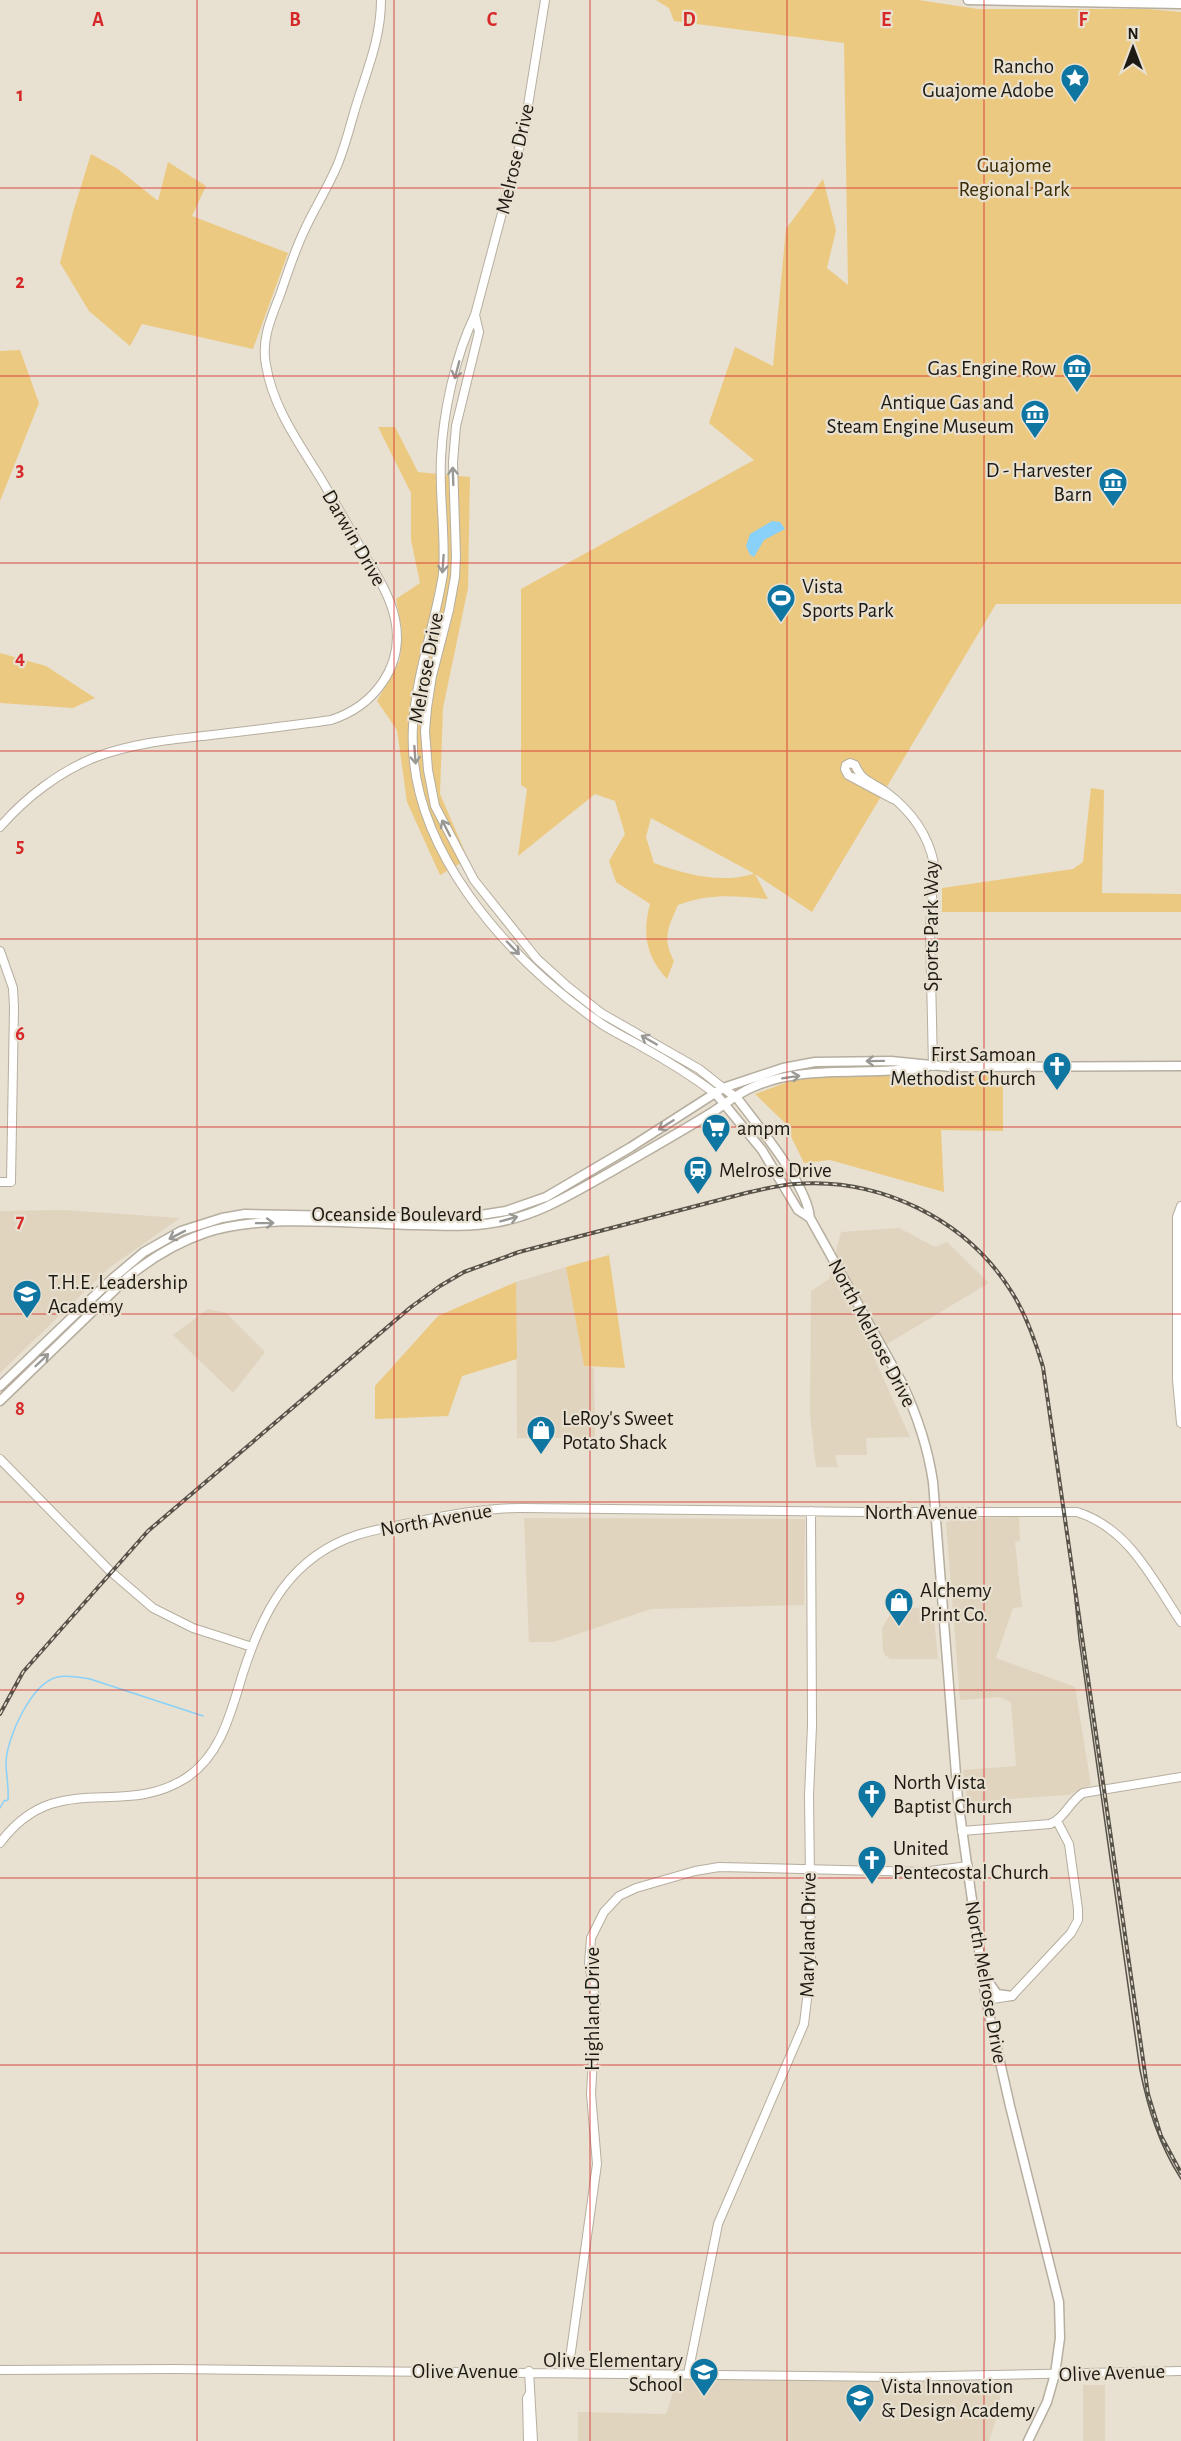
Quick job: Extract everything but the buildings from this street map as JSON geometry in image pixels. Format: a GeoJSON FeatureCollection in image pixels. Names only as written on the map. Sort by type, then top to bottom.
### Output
{"type":"FeatureCollection","features":[{"type":"Feature","properties":{"kind":"main road","name":"Darwin Drive"},"geometry":{"type":"LineString","coordinates":[[0,827],[26,800],[77,766],[95,757],[159,741],[331,720],[363,704],[376,693],[387,677],[397,639],[392,607],[369,563],[283,417],[270,381],[265,354],[268,327],[294,256],[337,165],[372,59],[378,35],[381,0]]}},
{"type":"Feature","properties":{"kind":"main road","name":"Melrose Drive"},"geometry":{"type":"LineString","coordinates":[[545,0],[524,130],[475,315],[467,331],[444,423],[441,460],[443,574],[438,606],[420,673],[413,729],[416,769],[423,806],[439,843],[464,886],[494,928],[532,968],[598,1022],[719,1091],[737,1098]]}},
{"type":"Feature","properties":{"kind":"main road"},"geometry":{"type":"LineString","coordinates":[[969,0],[1181,4]]}},
{"type":"Feature","properties":{"kind":"main road","name":"Melrose Drive"},"geometry":{"type":"LineString","coordinates":[[475,315],[479,332],[456,426],[453,462],[455,577],[432,676],[425,731],[428,770],[435,806],[474,880],[537,959],[567,987],[601,1013],[699,1069],[719,1091],[726,1104]]}},
{"type":"Feature","properties":{"kind":"main road","name":"Sports Park Way"},"geometry":{"type":"LineString","coordinates":[[893,799],[848,775],[844,769],[846,765],[850,763],[855,765],[859,776],[885,791],[905,808],[921,829],[932,854],[934,864],[930,930],[933,1066]]}},
{"type":"Feature","properties":{"kind":"main road"},"geometry":{"type":"LineString","coordinates":[[0,951],[11,980],[14,1007],[10,1182],[0,1182]]}},
{"type":"Feature","properties":{"kind":"main road","name":"Oceanside Boulevard"},"geometry":{"type":"LineString","coordinates":[[0,1386],[112,1279],[144,1252],[181,1232],[222,1218],[248,1214],[441,1218],[468,1217],[506,1211],[546,1197],[631,1148],[719,1091],[783,1068],[815,1062],[911,1061],[933,1066]]}},
{"type":"Feature","properties":{"kind":"main road"},"geometry":{"type":"LineString","coordinates":[[933,1066],[1181,1066]]}},
{"type":"Feature","properties":{"kind":"main road","name":"Oceanside Boulevard"},"geometry":{"type":"LineString","coordinates":[[0,1401],[146,1262],[182,1242],[213,1230],[247,1224],[287,1222],[478,1225],[531,1214],[596,1180],[737,1098],[750,1088],[789,1076],[827,1072],[911,1070],[933,1066]]}},
{"type":"Feature","properties":{"kind":"main road","name":"North Melrose Drive"},"geometry":{"type":"LineString","coordinates":[[737,1098],[770,1142],[809,1207],[810,1218],[912,1405],[929,1455],[936,1512],[962,1832],[986,2000],[1010,2106],[1057,2285],[1059,2302],[1060,2338],[1055,2374],[1047,2402],[1028,2441]]}},
{"type":"Feature","properties":{"kind":"main road","name":"North Melrose Drive"},"geometry":{"type":"LineString","coordinates":[[726,1104],[762,1150],[798,1210],[810,1218]]}},
{"type":"Feature","properties":{"kind":"main road"},"geometry":{"type":"LineString","coordinates":[[596,1180],[597,1172],[631,1148]]}},
{"type":"Feature","properties":{"kind":"main road"},"geometry":{"type":"LineString","coordinates":[[1181,1206],[1177,1217],[1179,1305],[1177,1380],[1181,1423]]}},
{"type":"Feature","properties":{"kind":"main road"},"geometry":{"type":"LineString","coordinates":[[213,1230],[221,1224],[240,1220],[248,1214]]}},
{"type":"Feature","properties":{"kind":"main road"},"geometry":{"type":"LineString","coordinates":[[0,1459],[110,1571],[153,1608],[193,1628],[252,1647]]}},
{"type":"Feature","properties":{"kind":"main road","name":"North Avenue"},"geometry":{"type":"LineString","coordinates":[[0,1843],[28,1815],[53,1802],[89,1797],[135,1797],[169,1788],[187,1777],[205,1762],[223,1734],[252,1647],[266,1613],[280,1590],[296,1573],[333,1547],[355,1536],[472,1510],[499,1508],[1077,1512],[1101,1521],[1134,1552],[1181,1622]]}},
{"type":"Feature","properties":{"kind":"main road","name":"Maryland Drive"},"geometry":{"type":"LineString","coordinates":[[688,2374],[718,2224],[804,2024],[811,1965],[810,1511]]}},
{"type":"Feature","properties":{"kind":"main road"},"geometry":{"type":"LineString","coordinates":[[1167,1602],[1181,1608]]}},
{"type":"Feature","properties":{"kind":"main road"},"geometry":{"type":"LineString","coordinates":[[962,1832],[1042,1826],[1057,1821],[1073,1800],[1083,1793],[1181,1777]]}},
{"type":"Feature","properties":{"kind":"main road"},"geometry":{"type":"LineString","coordinates":[[986,2000],[1012,1996],[1071,1933],[1078,1920],[1069,1844],[1057,1821]]}},
{"type":"Feature","properties":{"kind":"main road","name":"Highland Drive"},"geometry":{"type":"LineString","coordinates":[[568,2373],[597,2164],[591,2094],[596,2004],[589,1952],[595,1927],[604,1912],[619,1896],[636,1888],[695,1871],[738,1866],[810,1871],[922,1872],[968,1866]]}},
{"type":"Feature","properties":{"kind":"main road"},"geometry":{"type":"LineString","coordinates":[[983,1974],[997,1994],[1012,1996]]}},
{"type":"Feature","properties":{"kind":"main road","name":"Olive Avenue"},"geometry":{"type":"LineString","coordinates":[[0,2370],[530,2371],[900,2377],[1181,2371]]}},
{"type":"Feature","properties":{"kind":"main road"},"geometry":{"type":"LineString","coordinates":[[530,2371],[533,2441]]}},
{"type":"Feature","properties":{"kind":"main road"},"geometry":{"type":"LineString","coordinates":[[528,2441],[526,2398],[530,2393]]}},
{"type":"Feature","properties":{"kind":"shaded area","name":"T.H.E. Leadership Academy"},"geometry":{"type":"Polygon","coordinates":[[[64,1210],[180,1218],[109,1268],[0,1373],[0,1211],[64,1210]]]}},
{"type":"Feature","properties":{"kind":"shaded area"},"geometry":{"type":"Polygon","coordinates":[[[899,1228],[935,1247],[947,1242],[989,1283],[872,1353],[910,1437],[866,1438],[867,1455],[835,1455],[838,1467],[816,1467],[810,1415],[811,1291],[829,1279],[841,1232],[899,1228]]]}},
{"type":"Feature","properties":{"kind":"shaded area"},"geometry":{"type":"Polygon","coordinates":[[[566,1267],[584,1366],[594,1368],[595,1438],[517,1438],[516,1282],[566,1267]]]}},
{"type":"Feature","properties":{"kind":"shaded area"},"geometry":{"type":"Polygon","coordinates":[[[208,1309],[226,1313],[265,1352],[233,1393],[173,1335],[208,1309]]]}},
{"type":"Feature","properties":{"kind":"shaded area"},"geometry":{"type":"Polygon","coordinates":[[[1019,1517],[1020,1541],[1015,1542],[1022,1607],[1013,1608],[996,1658],[1075,1687],[1091,1785],[1068,1795],[967,1802],[963,1770],[1016,1766],[1011,1702],[999,1697],[960,1700],[946,1523],[951,1518],[1019,1517]]]}},
{"type":"Feature","properties":{"kind":"shaded area"},"geometry":{"type":"Polygon","coordinates":[[[524,1518],[805,1519],[804,1605],[651,1609],[554,1642],[529,1642],[524,1518]]]}},
{"type":"Feature","properties":{"kind":"shaded area"},"geometry":{"type":"Polygon","coordinates":[[[933,1607],[938,1659],[890,1659],[885,1655],[882,1628],[893,1609],[933,1607]]]}},
{"type":"Feature","properties":{"kind":"shaded area","name":"Vista Innovation & Design Academy"},"geometry":{"type":"Polygon","coordinates":[[[677,2380],[999,2383],[1000,2407],[989,2441],[578,2441],[578,2412],[666,2414],[677,2380]]]}},
{"type":"Feature","properties":{"kind":"shaded area"},"geometry":{"type":"Polygon","coordinates":[[[1083,2385],[1105,2385],[1105,2441],[1083,2441],[1083,2385]]]}},
{"type":"Feature","properties":{"kind":"green space","name":"Guajome Regional Park"},"geometry":{"type":"Polygon","coordinates":[[[656,0],[918,0],[978,9],[1148,9],[1181,12],[1181,604],[996,604],[812,912],[755,874],[768,899],[712,897],[678,905],[671,920],[667,939],[674,961],[667,979],[650,953],[646,925],[650,904],[616,882],[609,861],[625,834],[615,801],[595,794],[518,856],[527,789],[521,785],[521,589],[754,460],[709,423],[735,347],[773,366],[786,229],[823,179],[836,230],[827,268],[848,285],[844,43],[674,21],[669,8],[656,0]],[[651,818],[646,837],[654,863],[690,874],[715,878],[741,877],[753,873],[651,818]]]}},
{"type":"Feature","properties":{"kind":"green space"},"geometry":{"type":"Polygon","coordinates":[[[91,154],[118,169],[158,201],[168,162],[206,186],[192,216],[288,253],[253,349],[142,324],[130,346],[89,311],[60,263],[91,154]]]}},
{"type":"Feature","properties":{"kind":"green space"},"geometry":{"type":"Polygon","coordinates":[[[20,350],[39,403],[0,501],[0,351],[20,350]]]}},
{"type":"Feature","properties":{"kind":"green space"},"geometry":{"type":"Polygon","coordinates":[[[378,427],[395,427],[418,472],[470,477],[468,588],[443,708],[440,794],[468,859],[440,875],[407,802],[397,730],[377,701],[400,660],[402,630],[396,599],[420,583],[411,540],[411,493],[378,427]]]}},
{"type":"Feature","properties":{"kind":"green space"},"geometry":{"type":"Polygon","coordinates":[[[0,653],[46,666],[95,698],[73,708],[0,703],[0,653]]]}},
{"type":"Feature","properties":{"kind":"green space"},"geometry":{"type":"Polygon","coordinates":[[[1091,788],[1104,790],[1102,893],[1181,894],[1181,912],[942,912],[942,888],[1073,869],[1083,862],[1091,788]]]}},
{"type":"Feature","properties":{"kind":"green space"},"geometry":{"type":"Polygon","coordinates":[[[1003,1073],[1003,1131],[941,1130],[944,1192],[830,1160],[804,1163],[784,1122],[755,1094],[793,1080],[831,1075],[922,1076],[1003,1073]]]}},
{"type":"Feature","properties":{"kind":"green space"},"geometry":{"type":"Polygon","coordinates":[[[609,1255],[625,1368],[584,1366],[566,1267],[609,1255]]]}},
{"type":"Feature","properties":{"kind":"green space"},"geometry":{"type":"Polygon","coordinates":[[[516,1282],[517,1359],[462,1376],[448,1416],[375,1419],[375,1386],[438,1316],[516,1282]]]}},
{"type":"Feature","properties":{"kind":"water"},"geometry":{"type":"Polygon","coordinates":[[[772,521],[780,522],[785,529],[764,540],[754,557],[750,555],[746,546],[750,534],[772,521]]]}},
{"type":"Feature","properties":{"kind":"waterway"},"geometry":{"type":"LineString","coordinates":[[0,1808],[4,1801],[8,1800],[7,1751],[16,1726],[38,1690],[57,1677],[90,1679],[203,1716]]}},
{"type":"Feature","properties":{"kind":"tram line"},"geometry":{"type":"LineString","coordinates":[[1070,1550],[1079,1639],[1140,2070],[1155,2126],[1166,2153],[1181,2179]]}},
{"type":"Feature","properties":{"kind":"railway"},"geometry":{"type":"LineString","coordinates":[[0,1714],[23,1672],[148,1531],[411,1307],[440,1286],[464,1272],[519,1252],[778,1186],[827,1184],[858,1188],[888,1196],[918,1208],[945,1224],[970,1243],[992,1265],[1021,1309],[1043,1367],[1148,2094],[1161,2136],[1181,2173]]}},
{"type":"Feature","properties":{"kind":"place","name":"Rancho Guajome Adobe"},"geometry":{"type":"Point","coordinates":[1075,104]}},
{"type":"Feature","properties":{"kind":"place","name":"Gas Engine Row"},"geometry":{"type":"Point","coordinates":[1077,394]}},
{"type":"Feature","properties":{"kind":"place","name":"Antique Gas and Steam Engine Museum"},"geometry":{"type":"Point","coordinates":[1035,440]}},
{"type":"Feature","properties":{"kind":"place","name":"D - Harvester Barn"},"geometry":{"type":"Point","coordinates":[1113,508]}},
{"type":"Feature","properties":{"kind":"place","name":"Vista Sports Park"},"geometry":{"type":"Point","coordinates":[781,624]}},
{"type":"Feature","properties":{"kind":"place","name":"First Samoan Methodist Church"},"geometry":{"type":"Point","coordinates":[1057,1092]}},
{"type":"Feature","properties":{"kind":"place","name":"ampm"},"geometry":{"type":"Point","coordinates":[716,1154]}},
{"type":"Feature","properties":{"kind":"place","name":"Melrose Drive"},"geometry":{"type":"Point","coordinates":[698,1196]}},
{"type":"Feature","properties":{"kind":"place","name":"T.H.E. Leadership Academy"},"geometry":{"type":"Point","coordinates":[27,1320]}},
{"type":"Feature","properties":{"kind":"place","name":"LeRoy's Sweet Potato Shack"},"geometry":{"type":"Point","coordinates":[541,1456]}},
{"type":"Feature","properties":{"kind":"place","name":"Alchemy Print Co."},"geometry":{"type":"Point","coordinates":[899,1628]}},
{"type":"Feature","properties":{"kind":"place","name":"North Vista Baptist Church"},"geometry":{"type":"Point","coordinates":[872,1820]}},
{"type":"Feature","properties":{"kind":"place","name":"United Pentecostal Church"},"geometry":{"type":"Point","coordinates":[872,1886]}},
{"type":"Feature","properties":{"kind":"place","name":"Olive Elementary School"},"geometry":{"type":"Point","coordinates":[704,2398]}},
{"type":"Feature","properties":{"kind":"place","name":"Vista Innovation & Design Academy"},"geometry":{"type":"Point","coordinates":[860,2424]}}]}
